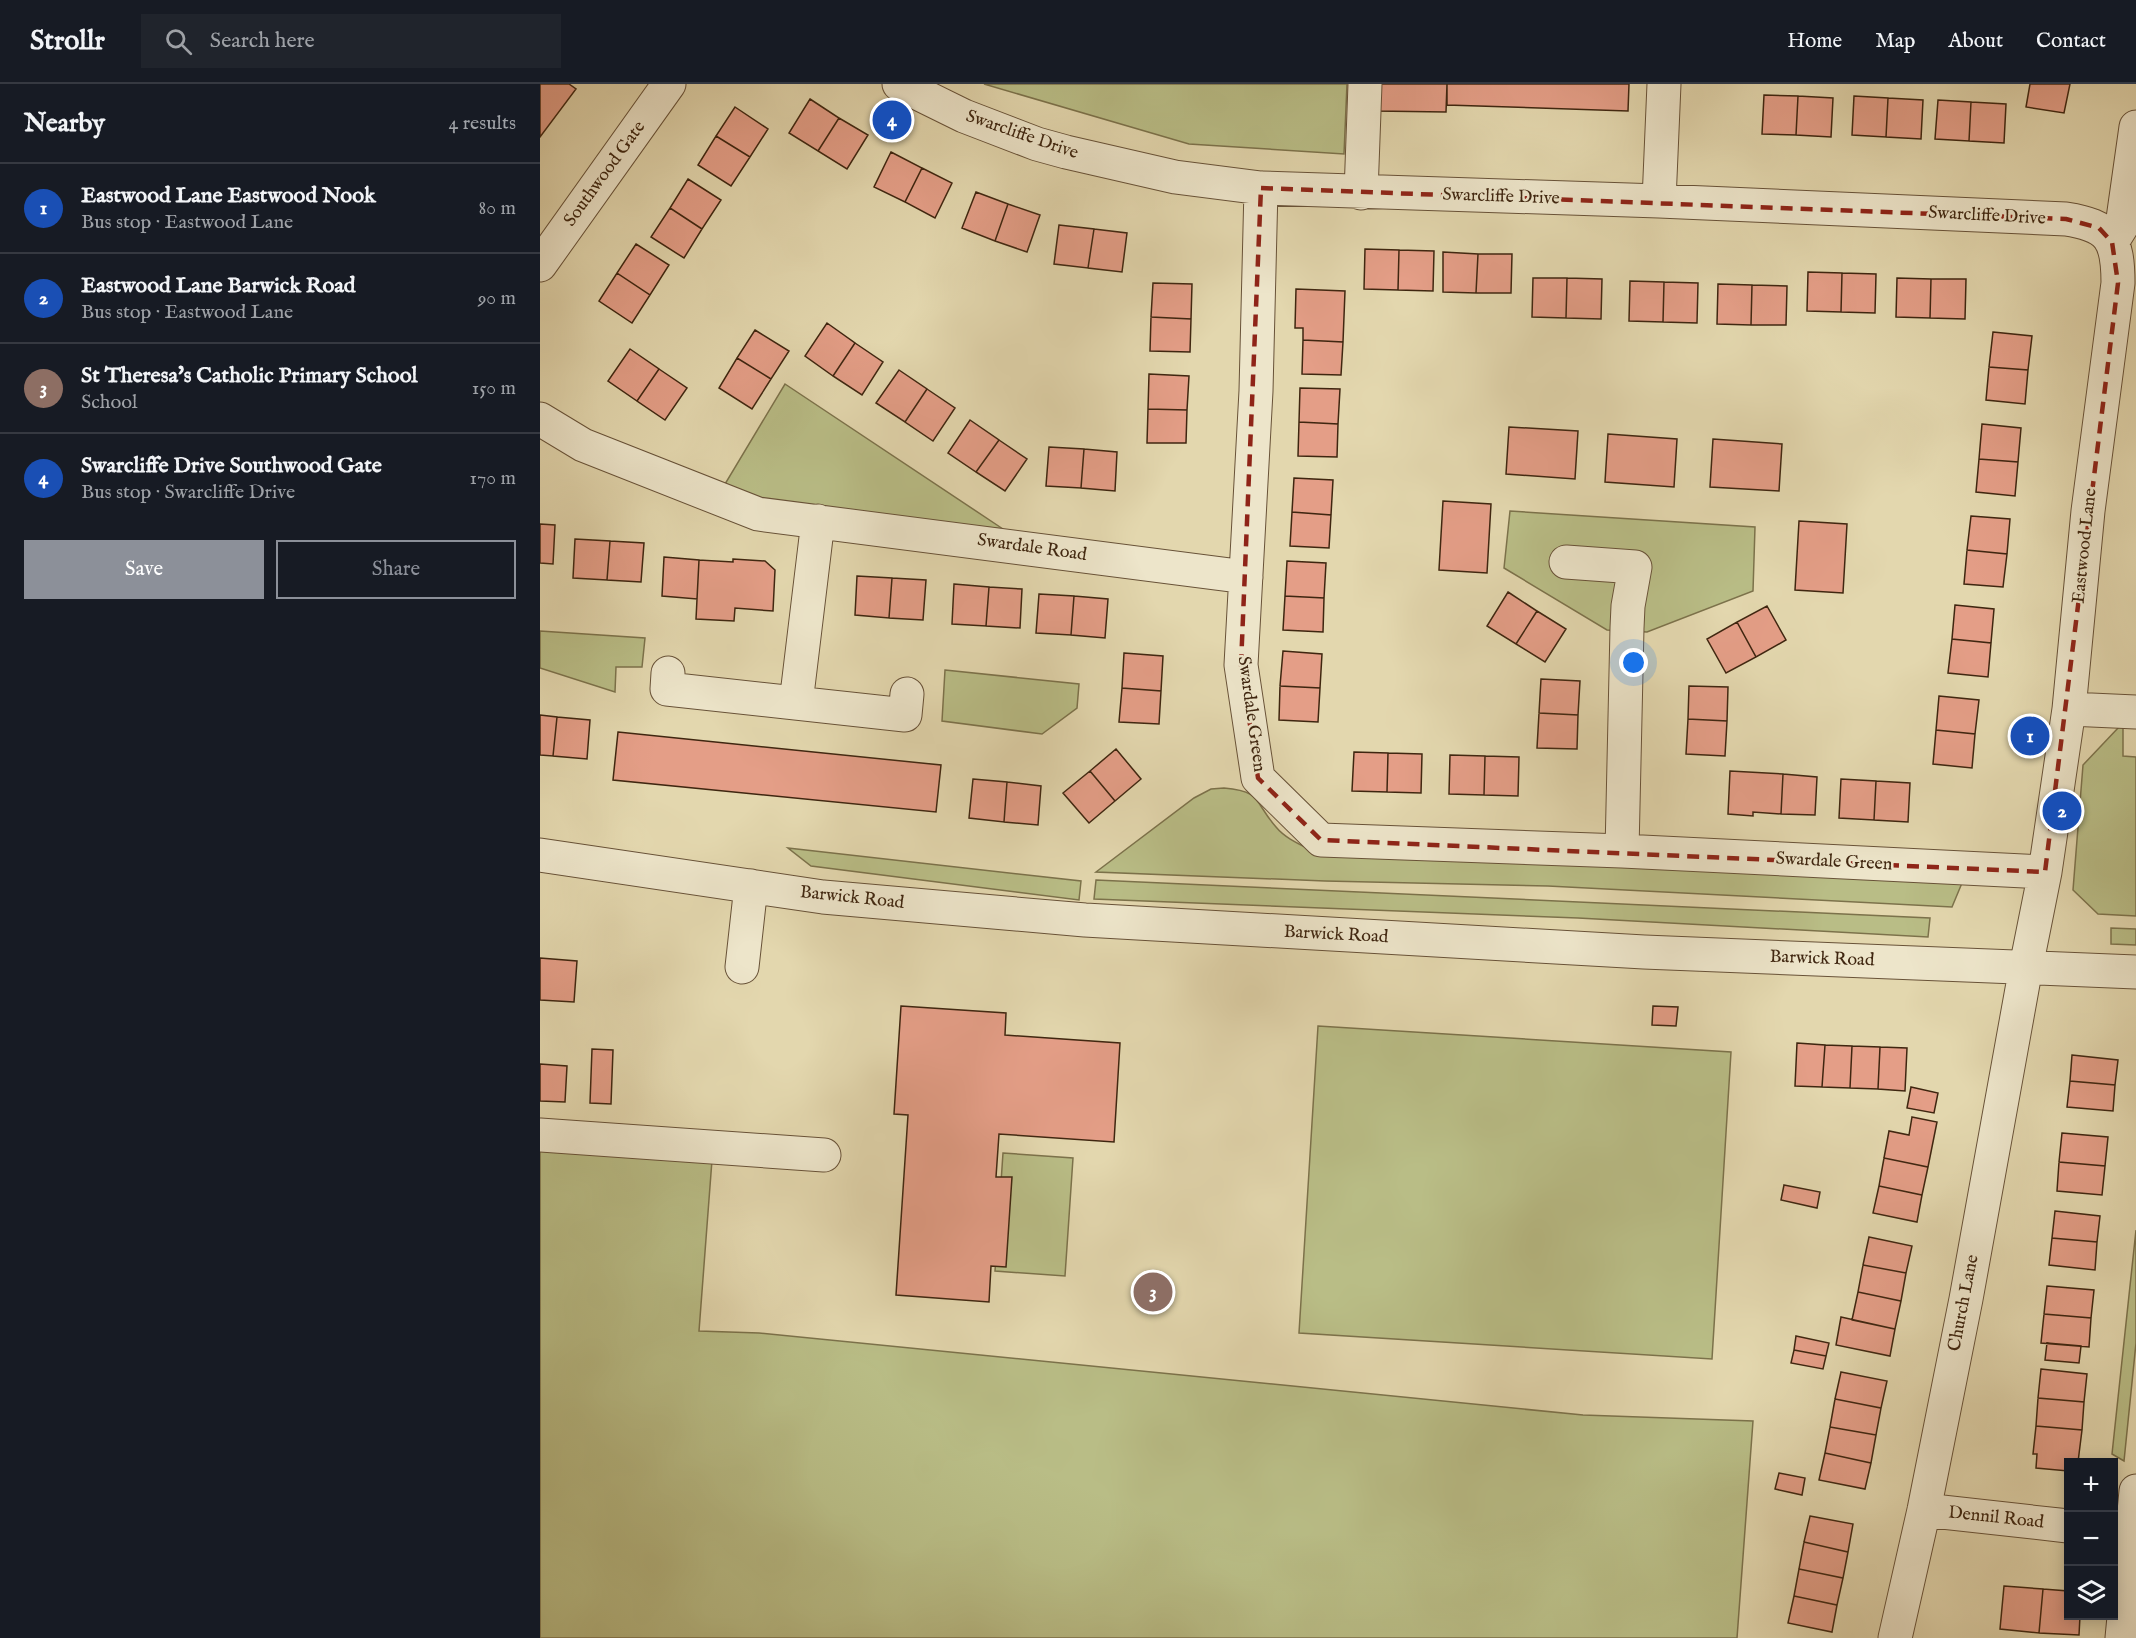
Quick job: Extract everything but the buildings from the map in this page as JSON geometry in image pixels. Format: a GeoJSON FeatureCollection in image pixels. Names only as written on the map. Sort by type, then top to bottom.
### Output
{"type":"FeatureCollection","features":[{"type":"Feature","properties":{"kind":"street","name":"Southwood Gate"},"geometry":{"type":"LineString","coordinates":[[540,265],[669,84]]}},
{"type":"Feature","properties":{"kind":"street","name":"Swarcliffe Drive"},"geometry":{"type":"LineString","coordinates":[[899,84],[964,116],[1037,144],[1175,177],[1261,188],[1659,201],[2066,219],[2124,232]]}},
{"type":"Feature","properties":{"kind":"street"},"geometry":{"type":"LineString","coordinates":[[1361,193],[1365,84]]}},
{"type":"Feature","properties":{"kind":"street"},"geometry":{"type":"LineString","coordinates":[[1659,201],[1664,84]]}},
{"type":"Feature","properties":{"kind":"street","name":"Eastwood Lane"},"geometry":{"type":"LineString","coordinates":[[2026,967],[2045,872],[2068,709],[2088,511],[2136,127]]}},
{"type":"Feature","properties":{"kind":"street","name":"Swardale Green"},"geometry":{"type":"LineString","coordinates":[[1261,188],[1256,391],[1241,666],[1258,778],[1321,840],[1622,851],[2045,872]]}},
{"type":"Feature","properties":{"kind":"street","name":"Swardale Road"},"geometry":{"type":"LineString","coordinates":[[540,418],[583,445],[758,514],[1246,577]]}},
{"type":"Feature","properties":{"kind":"street"},"geometry":{"type":"LineString","coordinates":[[795,703],[818,521]]}},
{"type":"Feature","properties":{"kind":"street"},"geometry":{"type":"LineString","coordinates":[[1566,562],[1635,567],[1628,606],[1622,851]]}},
{"type":"Feature","properties":{"kind":"street"},"geometry":{"type":"LineString","coordinates":[[668,673],[667,689],[905,715],[907,694]]}},
{"type":"Feature","properties":{"kind":"street"},"geometry":{"type":"LineString","coordinates":[[2068,709],[2136,712]]}},
{"type":"Feature","properties":{"kind":"street","name":"Barwick Road"},"geometry":{"type":"LineString","coordinates":[[540,855],[823,897],[1085,920],[1644,952],[2136,972]]}},
{"type":"Feature","properties":{"kind":"street"},"geometry":{"type":"LineString","coordinates":[[742,967],[751,886]]}},
{"type":"Feature","properties":{"kind":"street","name":"Church Lane"},"geometry":{"type":"LineString","coordinates":[[1894,1638],[1924,1510],[2026,967]]}},
{"type":"Feature","properties":{"kind":"street"},"geometry":{"type":"LineString","coordinates":[[540,1135],[824,1155]]}},
{"type":"Feature","properties":{"kind":"street"},"geometry":{"type":"LineString","coordinates":[[2122,1638],[2127,1533],[2136,1491]]}},
{"type":"Feature","properties":{"kind":"street","name":"Dennil Road"},"geometry":{"type":"LineString","coordinates":[[1924,1510],[2064,1526]]}},
{"type":"Feature","properties":{"kind":"highlighted area"},"geometry":{"type":"Polygon","coordinates":[[[1261,188],[2066,219],[2099,228],[2112,242],[2118,283],[2045,872],[1321,840],[1258,778],[1241,665],[1261,188]]]}},
{"type":"Feature","properties":{"kind":"green space"},"geometry":{"type":"Polygon","coordinates":[[[984,84],[1347,84],[1344,154],[1189,144],[984,84]]]}},
{"type":"Feature","properties":{"kind":"green space"},"geometry":{"type":"Polygon","coordinates":[[[785,384],[1003,529],[791,507],[722,489],[785,384]]]}},
{"type":"Feature","properties":{"kind":"green space"},"geometry":{"type":"Polygon","coordinates":[[[1510,511],[1755,527],[1753,591],[1647,632],[1607,630],[1504,568],[1510,511]]]}},
{"type":"Feature","properties":{"kind":"green space"},"geometry":{"type":"Polygon","coordinates":[[[540,631],[645,638],[642,667],[616,667],[615,692],[540,668],[540,631]]]}},
{"type":"Feature","properties":{"kind":"green space"},"geometry":{"type":"Polygon","coordinates":[[[945,670],[1079,684],[1077,708],[1042,734],[942,721],[945,670]]]}},
{"type":"Feature","properties":{"kind":"green space"},"geometry":{"type":"Polygon","coordinates":[[[2119,727],[2123,727],[2123,756],[2136,757],[2136,916],[2098,914],[2073,890],[2083,765],[2119,727]]]}},
{"type":"Feature","properties":{"kind":"green space"},"geometry":{"type":"Polygon","coordinates":[[[1224,788],[1251,795],[1280,831],[1311,850],[1962,883],[1952,907],[1548,886],[1325,881],[1096,872],[1194,798],[1211,789],[1224,788]]]}},
{"type":"Feature","properties":{"kind":"green space"},"geometry":{"type":"Polygon","coordinates":[[[788,848],[1081,881],[1079,900],[811,866],[788,848]]]}},
{"type":"Feature","properties":{"kind":"green space"},"geometry":{"type":"Polygon","coordinates":[[[1096,880],[1930,918],[1928,937],[1578,918],[1094,899],[1096,880]]]}},
{"type":"Feature","properties":{"kind":"green space"},"geometry":{"type":"Polygon","coordinates":[[[2111,928],[2136,929],[2136,945],[2111,944],[2111,928]]]}},
{"type":"Feature","properties":{"kind":"green space"},"geometry":{"type":"Polygon","coordinates":[[[1318,1026],[1731,1052],[1712,1359],[1299,1333],[1318,1026]]]}},
{"type":"Feature","properties":{"kind":"green space"},"geometry":{"type":"Polygon","coordinates":[[[540,1149],[712,1160],[699,1331],[759,1333],[1583,1415],[1753,1421],[1737,1638],[540,1638],[540,1149]]]}},
{"type":"Feature","properties":{"kind":"green space"},"geometry":{"type":"Polygon","coordinates":[[[1003,1153],[1073,1158],[1065,1276],[995,1271],[1003,1153]]]}},
{"type":"Feature","properties":{"kind":"green space"},"geometry":{"type":"Polygon","coordinates":[[[2136,1230],[2136,1343],[2124,1461],[2112,1454],[2136,1230]]]}},
{"type":"Feature","properties":{"kind":"place","name":"Swarcliffe Drive Southwood Gate"},"geometry":{"type":"Point","coordinates":[892,120]}},
{"type":"Feature","properties":{"kind":"place","name":"Eastwood Lane Eastwood Nook"},"geometry":{"type":"Point","coordinates":[2030,736]}},
{"type":"Feature","properties":{"kind":"place","name":"Eastwood Lane Barwick Road"},"geometry":{"type":"Point","coordinates":[2062,811]}},
{"type":"Feature","properties":{"kind":"place","name":"St Theresa's Catholic Primary School"},"geometry":{"type":"Point","coordinates":[1153,1292]}}]}
